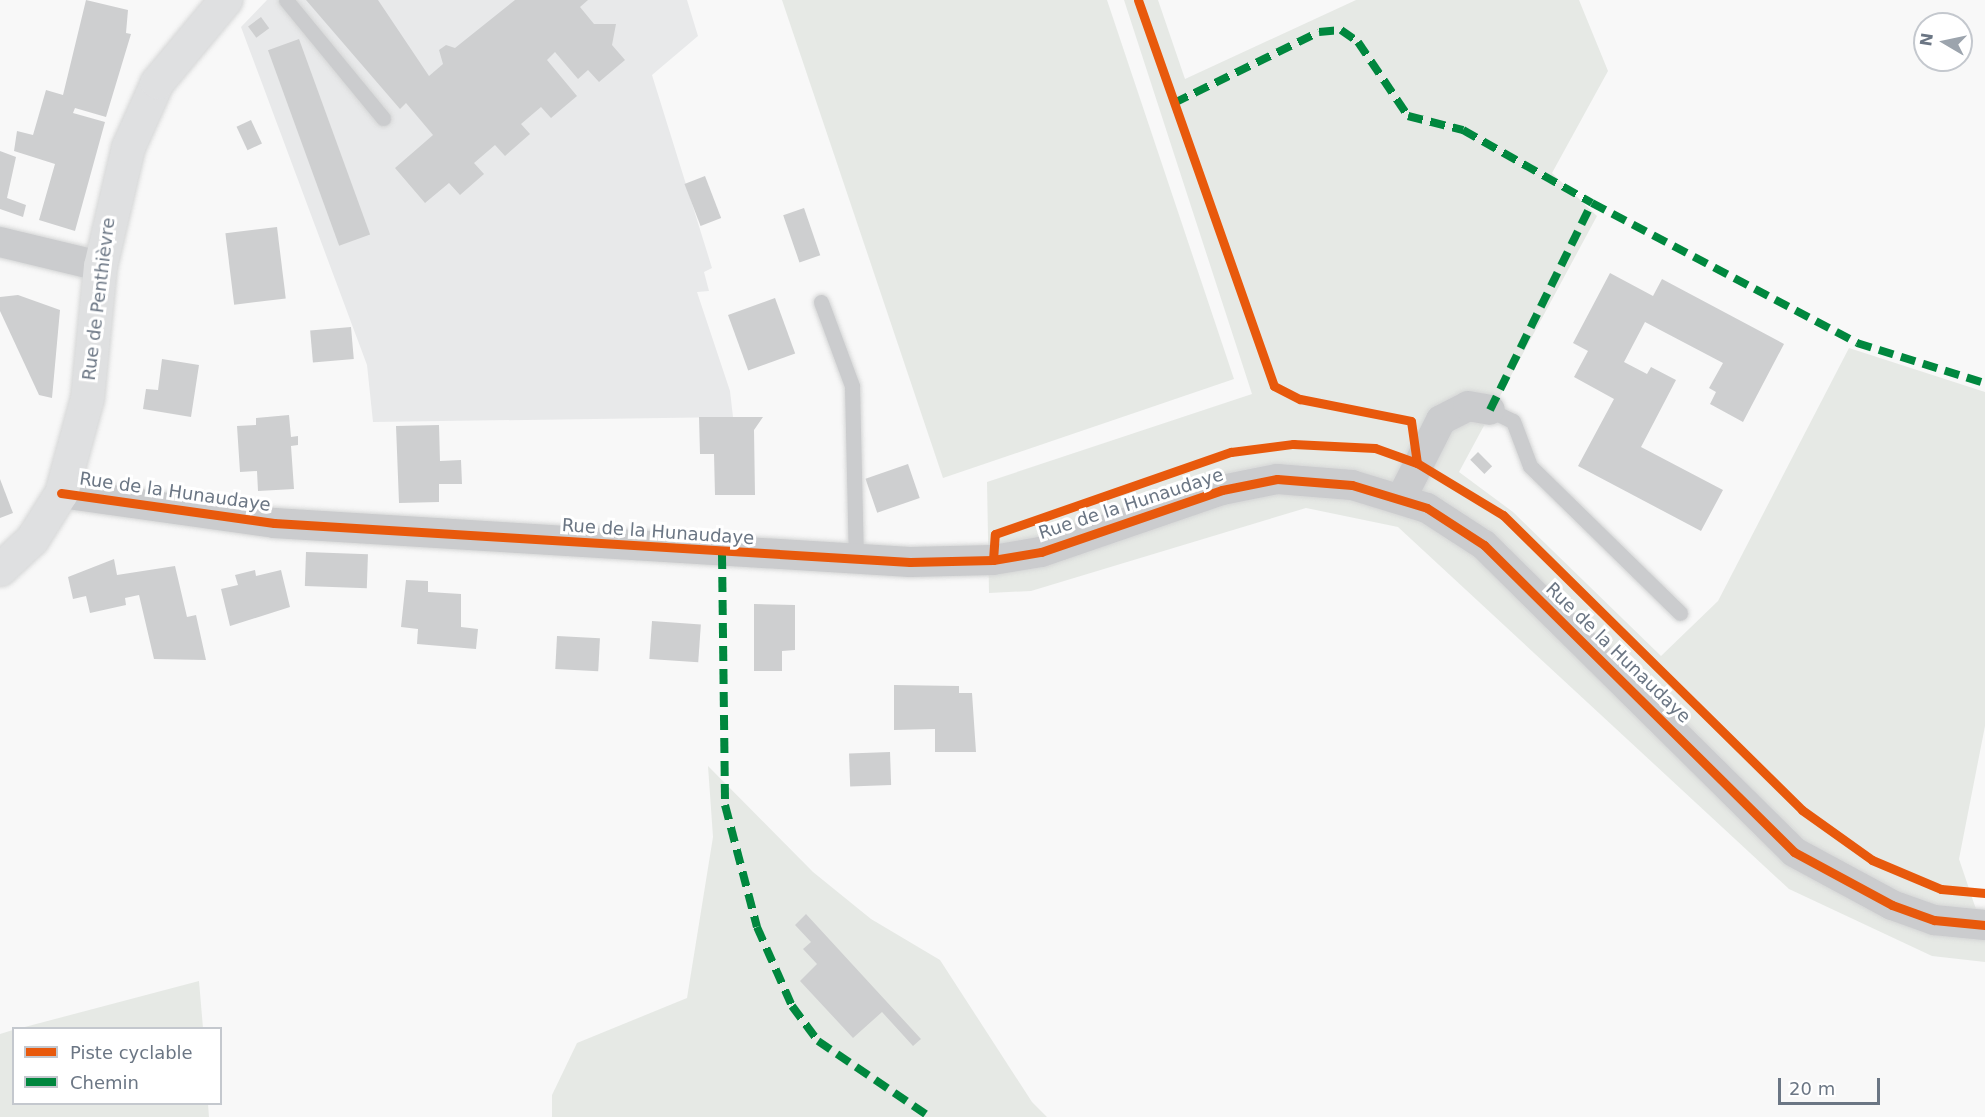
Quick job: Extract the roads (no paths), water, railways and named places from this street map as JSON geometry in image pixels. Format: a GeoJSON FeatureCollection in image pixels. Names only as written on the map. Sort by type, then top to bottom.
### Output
{"type":"FeatureCollection","features":[{"type":"Feature","properties":{"kind":"street","name":"Rue de Penthièvre"},"geometry":{"type":"LineString","coordinates":[[0,569],[32,539],[61,493],[87,398],[100,266],[128,147],[158,82],[225,0]]}},
{"type":"Feature","properties":{"kind":"street"},"geometry":{"type":"LineString","coordinates":[[0,242],[100,266]]}},
{"type":"Feature","properties":{"kind":"street"},"geometry":{"type":"LineString","coordinates":[[1402,497],[1441,420],[1468,406],[1490,410]]}},
{"type":"Feature","properties":{"kind":"street","name":"Rue de la Hunaudaye"},"geometry":{"type":"LineString","coordinates":[[61,493],[274,523],[856,562],[993,560],[1031,554],[1222,490],[1277,479],[1402,497],[1484,545],[1794,852],[1892,905],[1934,920],[1985,925]]}},
{"type":"Feature","properties":{"kind":"lane"},"geometry":{"type":"LineString","coordinates":[[286,0],[382,118]]}},
{"type":"Feature","properties":{"kind":"lane"},"geometry":{"type":"LineString","coordinates":[[821,303],[852,386],[856,562]]}},
{"type":"Feature","properties":{"kind":"lane"},"geometry":{"type":"LineString","coordinates":[[1490,410],[1513,421],[1530,466],[1680,613]]}}]}
